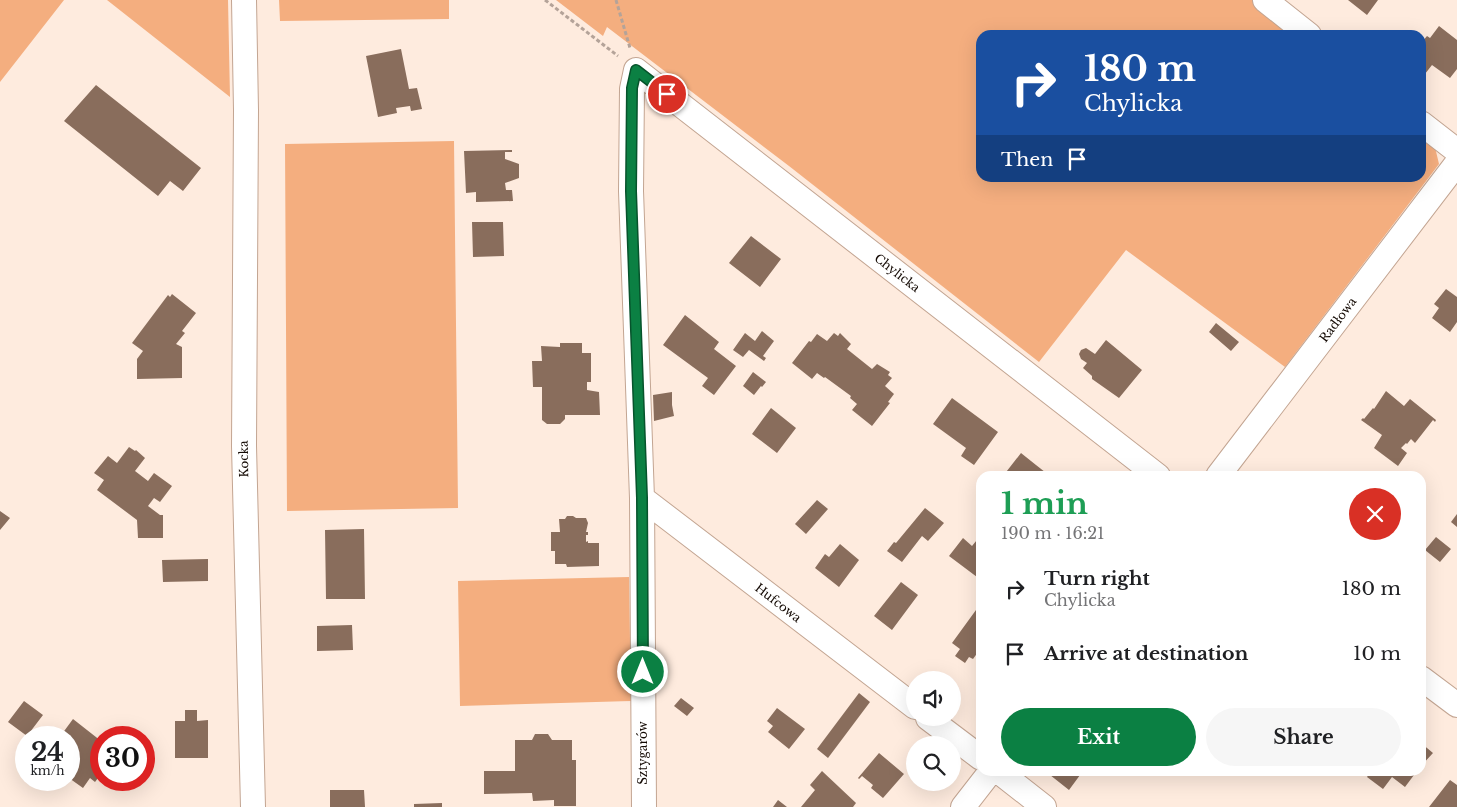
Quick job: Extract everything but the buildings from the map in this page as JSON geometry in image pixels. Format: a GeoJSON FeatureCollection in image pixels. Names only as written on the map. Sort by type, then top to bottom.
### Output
{"type":"FeatureCollection","features":[{"type":"Feature","properties":{"kind":"street","name":"Kocka"},"geometry":{"type":"LineString","coordinates":[[244,0],[246,110],[244,446],[253,807]]}},
{"type":"Feature","properties":{"kind":"street"},"geometry":{"type":"LineString","coordinates":[[1264,0],[1303,30]]}},
{"type":"Feature","properties":{"kind":"street","name":"Chylicka"},"geometry":{"type":"LineString","coordinates":[[636,70],[1152,471]]}},
{"type":"Feature","properties":{"kind":"street","name":"Sztygarów"},"geometry":{"type":"LineString","coordinates":[[636,70],[632,88],[631,191],[642,498],[644,807]]}},
{"type":"Feature","properties":{"kind":"street"},"geometry":{"type":"LineString","coordinates":[[1426,127],[1457,151]]}},
{"type":"Feature","properties":{"kind":"street","name":"Radłowa"},"geometry":{"type":"LineString","coordinates":[[1222,471],[1457,163]]}},
{"type":"Feature","properties":{"kind":"street","name":"Hufcowa"},"geometry":{"type":"LineString","coordinates":[[642,498],[906,701]]}},
{"type":"Feature","properties":{"kind":"street"},"geometry":{"type":"LineString","coordinates":[[1426,682],[1457,705]]}},
{"type":"Feature","properties":{"kind":"street"},"geometry":{"type":"LineString","coordinates":[[939,726],[976,754]]}},
{"type":"Feature","properties":{"kind":"street"},"geometry":{"type":"LineString","coordinates":[[963,807],[987,776]]}},
{"type":"Feature","properties":{"kind":"street"},"geometry":{"type":"LineString","coordinates":[[1004,776],[1044,807]]}},
{"type":"Feature","properties":{"kind":"path"},"geometry":{"type":"LineString","coordinates":[[545,0],[636,70]]}},
{"type":"Feature","properties":{"kind":"path"},"geometry":{"type":"LineString","coordinates":[[616,0],[636,70]]}},
{"type":"Feature","properties":{"kind":"shaded area"},"geometry":{"type":"Polygon","coordinates":[[[0,0],[64,0],[0,82],[0,0]]]}},
{"type":"Feature","properties":{"kind":"shaded area"},"geometry":{"type":"Polygon","coordinates":[[[107,0],[228,0],[230,97],[107,0]]]}},
{"type":"Feature","properties":{"kind":"shaded area"},"geometry":{"type":"Polygon","coordinates":[[[279,0],[449,0],[449,19],[280,21],[279,0]]]}},
{"type":"Feature","properties":{"kind":"shaded area"},"geometry":{"type":"Polygon","coordinates":[[[556,0],[1253,0],[1292,30],[976,30],[976,182],[1425,182],[1285,367],[1126,250],[1039,362],[789,166],[607,27],[603,36],[556,0]]]}},
{"type":"Feature","properties":{"kind":"shaded area"},"geometry":{"type":"Polygon","coordinates":[[[1426,137],[1434,143],[1439,164],[1426,181],[1426,137]]]}},
{"type":"Feature","properties":{"kind":"shaded area"},"geometry":{"type":"Polygon","coordinates":[[[454,141],[458,508],[287,511],[285,144],[454,141]]]}},
{"type":"Feature","properties":{"kind":"shaded area"},"geometry":{"type":"Polygon","coordinates":[[[629,577],[631,701],[460,706],[458,581],[629,577]]]}},
{"type":"Feature","properties":{"kind":"route"},"geometry":{"type":"LineString","coordinates":[[643,672],[642,498],[631,191],[632,88],[636,70],[667,94]]}}]}
